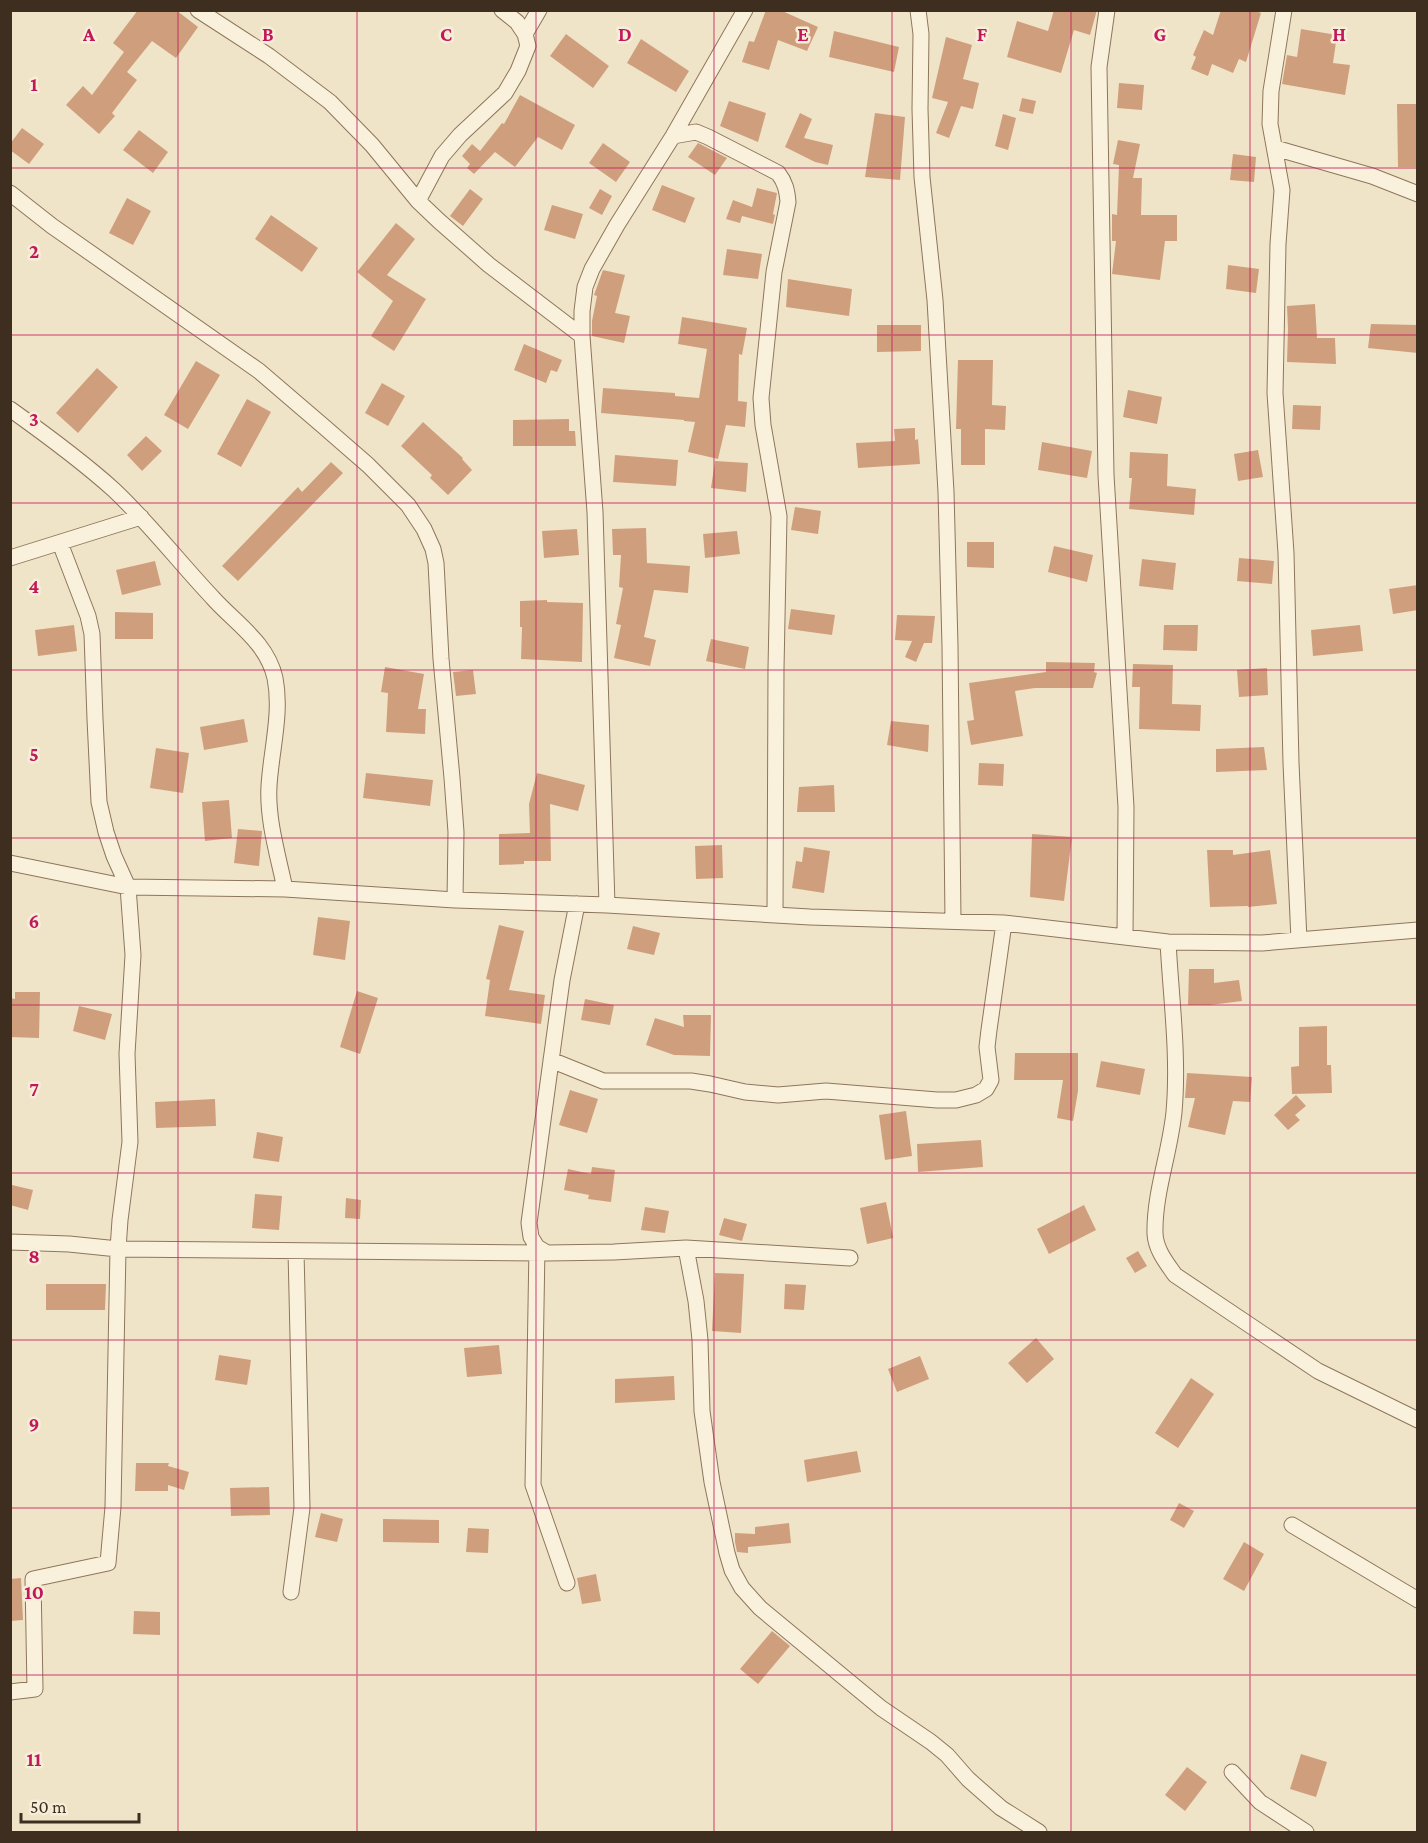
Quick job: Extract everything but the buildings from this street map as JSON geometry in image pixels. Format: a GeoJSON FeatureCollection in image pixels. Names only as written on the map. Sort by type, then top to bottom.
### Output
{"type":"FeatureCollection","features":[{"type":"Feature","properties":{"kind":"street"},"geometry":{"type":"LineString","coordinates":[[198,10],[269,56],[330,102],[372,145],[418,201],[489,265],[582,336]]}},
{"type":"Feature","properties":{"kind":"street"},"geometry":{"type":"LineString","coordinates":[[418,201],[442,156],[460,135],[505,93],[518,71],[528,46],[525,34],[517,22],[502,10]]}},
{"type":"Feature","properties":{"kind":"street"},"geometry":{"type":"LineString","coordinates":[[525,34],[539,10]]}},
{"type":"Feature","properties":{"kind":"street"},"geometry":{"type":"LineString","coordinates":[[607,905],[595,512],[582,336],[585,287],[592,268],[616,225],[673,136],[746,10]]}},
{"type":"Feature","properties":{"kind":"street"},"geometry":{"type":"LineString","coordinates":[[918,10],[921,34],[922,177],[935,300],[946,492],[953,921]]}},
{"type":"Feature","properties":{"kind":"street"},"geometry":{"type":"LineString","coordinates":[[1107,10],[1100,67],[1106,475],[1126,807],[1125,936]]}},
{"type":"Feature","properties":{"kind":"street"},"geometry":{"type":"LineString","coordinates":[[1284,10],[1270,91],[1270,124],[1282,198],[1278,244],[1275,393],[1286,553],[1291,763],[1299,940]]}},
{"type":"Feature","properties":{"kind":"street"},"geometry":{"type":"LineString","coordinates":[[673,136],[696,132],[708,137],[777,173],[787,190],[788,202],[774,272],[761,398],[763,425],[779,516],[775,915]]}},
{"type":"Feature","properties":{"kind":"street"},"geometry":{"type":"LineString","coordinates":[[1275,148],[1372,176],[1418,194]]}},
{"type":"Feature","properties":{"kind":"street"},"geometry":{"type":"LineString","coordinates":[[10,193],[52,226],[259,371],[368,465],[408,505],[424,529],[433,549],[436,563],[441,659],[456,832],[455,900]]}},
{"type":"Feature","properties":{"kind":"street"},"geometry":{"type":"LineString","coordinates":[[10,409],[112,489],[141,517],[213,599],[260,645],[270,660],[278,699],[269,786],[269,808],[285,889]]}},
{"type":"Feature","properties":{"kind":"street"},"geometry":{"type":"LineString","coordinates":[[10,558],[141,517]]}},
{"type":"Feature","properties":{"kind":"street"},"geometry":{"type":"LineString","coordinates":[[10,1692],[35,1689],[33,1579],[108,1563],[113,1508],[118,1249],[130,1142],[127,1054],[134,955],[128,886],[112,848],[99,802],[92,634],[88,615],[60,543]]}},
{"type":"Feature","properties":{"kind":"street"},"geometry":{"type":"LineString","coordinates":[[10,863],[128,886],[285,889],[455,900],[1004,923],[1168,942],[1262,943],[1418,930]]}},
{"type":"Feature","properties":{"kind":"street"},"geometry":{"type":"LineString","coordinates":[[567,1583],[533,1485],[540,1251],[531,1237],[529,1223],[562,980],[576,904]]}},
{"type":"Feature","properties":{"kind":"street"},"geometry":{"type":"LineString","coordinates":[[551,1060],[603,1081],[691,1081],[778,1095],[826,1091],[956,1100],[976,1095],[986,1089],[991,1080],[987,1047],[988,1030],[1004,923]]}},
{"type":"Feature","properties":{"kind":"street"},"geometry":{"type":"LineString","coordinates":[[1168,942],[1175,1097],[1173,1123],[1156,1210],[1155,1237],[1160,1255],[1175,1275],[1318,1371],[1418,1420]]}},
{"type":"Feature","properties":{"kind":"street"},"geometry":{"type":"LineString","coordinates":[[10,1242],[69,1244],[118,1249],[296,1251],[615,1252],[686,1248],[850,1258]]}},
{"type":"Feature","properties":{"kind":"street"},"geometry":{"type":"LineString","coordinates":[[686,1248],[696,1301],[700,1340],[702,1410],[712,1482],[727,1553],[732,1570],[742,1588],[760,1608],[872,1701],[947,1755],[968,1779],[1001,1808],[1039,1833]]}},
{"type":"Feature","properties":{"kind":"street"},"geometry":{"type":"LineString","coordinates":[[291,1592],[302,1508],[296,1251]]}},
{"type":"Feature","properties":{"kind":"street"},"geometry":{"type":"LineString","coordinates":[[1292,1525],[1418,1600]]}},
{"type":"Feature","properties":{"kind":"street"},"geometry":{"type":"LineString","coordinates":[[1232,1772],[1260,1802],[1306,1833]]}}]}
